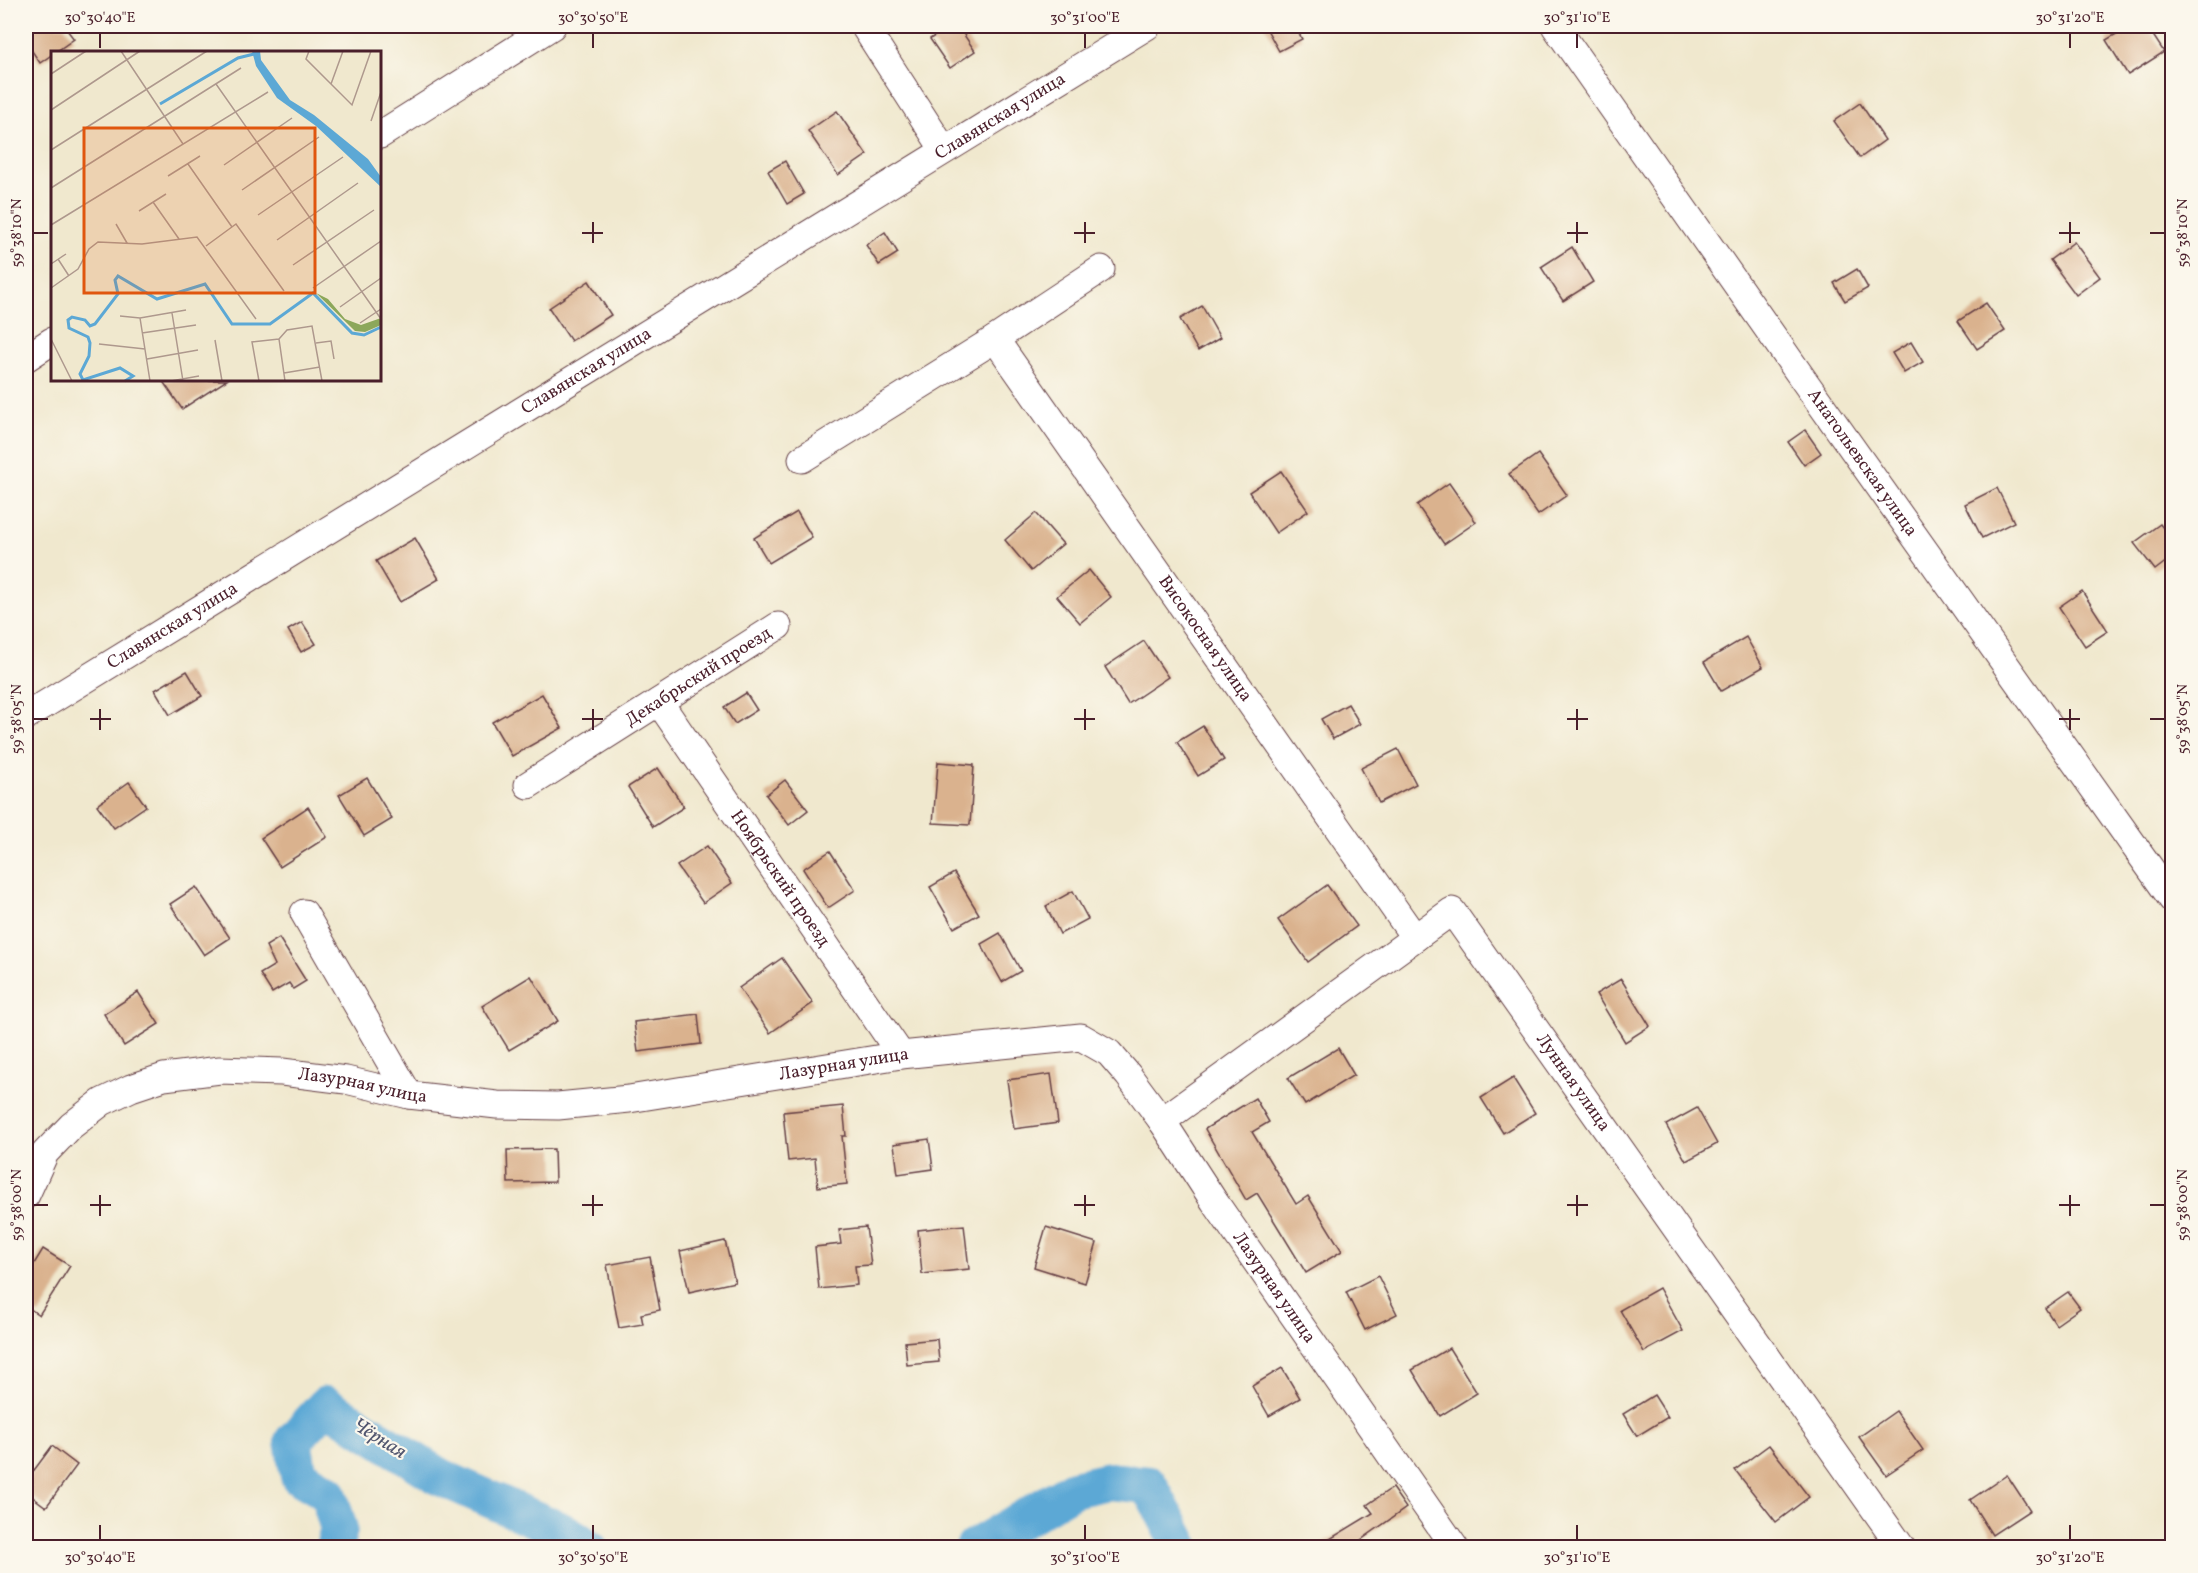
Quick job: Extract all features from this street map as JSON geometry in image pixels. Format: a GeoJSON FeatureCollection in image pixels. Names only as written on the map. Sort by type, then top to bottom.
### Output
{"type":"FeatureCollection","features":[{"type":"Feature","properties":{"kind":"street"},"geometry":{"type":"LineString","coordinates":[[381,134],[552,26]]}},
{"type":"Feature","properties":{"kind":"street"},"geometry":{"type":"LineString","coordinates":[[864,26],[944,150]]}},
{"type":"Feature","properties":{"kind":"street","name":"Славянская улица"},"geometry":{"type":"LineString","coordinates":[[26,716],[1147,26]]}},
{"type":"Feature","properties":{"kind":"street","name":"Анатольевская улица"},"geometry":{"type":"LineString","coordinates":[[1556,26],[2172,899]]}},
{"type":"Feature","properties":{"kind":"street"},"geometry":{"type":"LineString","coordinates":[[802,459],[995,339],[1101,269]]}},
{"type":"Feature","properties":{"kind":"street","name":"Високосная улица"},"geometry":{"type":"LineString","coordinates":[[995,339],[1415,938]]}},
{"type":"Feature","properties":{"kind":"street"},"geometry":{"type":"LineString","coordinates":[[26,358],[51,342]]}},
{"type":"Feature","properties":{"kind":"street","name":"Декабрьский проезд"},"geometry":{"type":"LineString","coordinates":[[528,785],[778,626]]}},
{"type":"Feature","properties":{"kind":"street","name":"Ноябрьский проезд"},"geometry":{"type":"LineString","coordinates":[[658,702],[901,1055]]}},
{"type":"Feature","properties":{"kind":"street","name":"Лунная улица"},"geometry":{"type":"LineString","coordinates":[[1162,1121],[1452,911],[1902,1548]]}},
{"type":"Feature","properties":{"kind":"street"},"geometry":{"type":"LineString","coordinates":[[304,913],[409,1095]]}},
{"type":"Feature","properties":{"kind":"street","name":"Лазурная улица"},"geometry":{"type":"LineString","coordinates":[[26,1194],[45,1153],[71,1126],[102,1102],[131,1088],[164,1077],[220,1070],[282,1072],[346,1080],[409,1095],[497,1105],[558,1106],[637,1098],[901,1055],[1081,1037],[1109,1053],[1162,1121],[1214,1201],[1455,1548]]}},
{"type":"Feature","properties":{"kind":"building"},"geometry":{"type":"Polygon","coordinates":[[[26,26],[64,26],[74,39],[57,51],[51,51],[51,55],[40,63],[26,42],[26,26]]]}},
{"type":"Feature","properties":{"kind":"building"},"geometry":{"type":"Polygon","coordinates":[[[950,26],[958,26],[975,51],[950,68],[930,39],[950,26]]]}},
{"type":"Feature","properties":{"kind":"building"},"geometry":{"type":"Polygon","coordinates":[[[1265,26],[1295,26],[1302,39],[1279,51],[1265,26]]]}},
{"type":"Feature","properties":{"kind":"building"},"geometry":{"type":"Polygon","coordinates":[[[2130,26],[2147,26],[2164,52],[2128,75],[2106,40],[2130,26]]]}},
{"type":"Feature","properties":{"kind":"building"},"geometry":{"type":"Polygon","coordinates":[[[1860,103],[1885,140],[1860,158],[1834,121],[1860,103]]]}},
{"type":"Feature","properties":{"kind":"building"},"geometry":{"type":"Polygon","coordinates":[[[837,111],[867,155],[838,175],[808,131],[837,111]]]}},
{"type":"Feature","properties":{"kind":"building"},"geometry":{"type":"Polygon","coordinates":[[[785,161],[804,194],[787,204],[768,171],[785,161]]]}},
{"type":"Feature","properties":{"kind":"building"},"geometry":{"type":"Polygon","coordinates":[[[885,232],[898,253],[879,265],[866,245],[885,232]]]}},
{"type":"Feature","properties":{"kind":"building"},"geometry":{"type":"Polygon","coordinates":[[[2074,242],[2100,277],[2076,295],[2050,260],[2074,242]]]}},
{"type":"Feature","properties":{"kind":"building"},"geometry":{"type":"Polygon","coordinates":[[[1572,247],[1593,282],[1563,301],[1541,267],[1572,247]]]}},
{"type":"Feature","properties":{"kind":"building"},"geometry":{"type":"Polygon","coordinates":[[[1857,269],[1868,288],[1845,301],[1834,283],[1857,269]]]}},
{"type":"Feature","properties":{"kind":"building"},"geometry":{"type":"Polygon","coordinates":[[[589,281],[611,315],[571,341],[549,308],[589,281]]]}},
{"type":"Feature","properties":{"kind":"building"},"geometry":{"type":"Polygon","coordinates":[[[1986,303],[2005,331],[1977,349],[1958,321],[1986,303]]]}},
{"type":"Feature","properties":{"kind":"building"},"geometry":{"type":"Polygon","coordinates":[[[1202,306],[1220,338],[1198,351],[1180,319],[1202,306]]]}},
{"type":"Feature","properties":{"kind":"building"},"geometry":{"type":"Polygon","coordinates":[[[1911,342],[1923,362],[1904,373],[1892,353],[1911,342]]]}},
{"type":"Feature","properties":{"kind":"building"},"geometry":{"type":"Polygon","coordinates":[[[163,381],[225,381],[182,409],[163,381]]]}},
{"type":"Feature","properties":{"kind":"building"},"geometry":{"type":"Polygon","coordinates":[[[1805,430],[1821,453],[1804,465],[1788,442],[1805,430]]]}},
{"type":"Feature","properties":{"kind":"building"},"geometry":{"type":"Polygon","coordinates":[[[1538,454],[1567,495],[1538,515],[1509,474],[1538,454]]]}},
{"type":"Feature","properties":{"kind":"building"},"geometry":{"type":"Polygon","coordinates":[[[1281,471],[1308,511],[1276,533],[1249,492],[1281,471]]]}},
{"type":"Feature","properties":{"kind":"building"},"geometry":{"type":"Polygon","coordinates":[[[1449,483],[1476,522],[1444,544],[1417,505],[1449,483]]]}},
{"type":"Feature","properties":{"kind":"building"},"geometry":{"type":"Polygon","coordinates":[[[1997,488],[2014,522],[1982,538],[1965,504],[1997,488]]]}},
{"type":"Feature","properties":{"kind":"building"},"geometry":{"type":"Polygon","coordinates":[[[797,512],[812,537],[769,563],[754,538],[797,512]]]}},
{"type":"Feature","properties":{"kind":"building"},"geometry":{"type":"Polygon","coordinates":[[[1036,513],[1063,544],[1031,571],[1005,540],[1036,513]]]}},
{"type":"Feature","properties":{"kind":"building"},"geometry":{"type":"Polygon","coordinates":[[[2160,524],[2172,540],[2172,557],[2155,570],[2134,543],[2160,524]]]}},
{"type":"Feature","properties":{"kind":"building"},"geometry":{"type":"Polygon","coordinates":[[[415,538],[439,579],[400,602],[376,561],[415,538]]]}},
{"type":"Feature","properties":{"kind":"building"},"geometry":{"type":"Polygon","coordinates":[[[1089,570],[1111,597],[1080,623],[1057,596],[1089,570]]]}},
{"type":"Feature","properties":{"kind":"building"},"geometry":{"type":"Polygon","coordinates":[[[2082,591],[2108,631],[2085,646],[2059,607],[2082,591]]]}},
{"type":"Feature","properties":{"kind":"building"},"geometry":{"type":"Polygon","coordinates":[[[302,622],[316,644],[301,652],[288,630],[302,622]]]}},
{"type":"Feature","properties":{"kind":"building"},"geometry":{"type":"Polygon","coordinates":[[[1746,637],[1763,667],[1721,691],[1704,662],[1746,637]]]}},
{"type":"Feature","properties":{"kind":"building"},"geometry":{"type":"Polygon","coordinates":[[[1144,641],[1168,677],[1128,704],[1105,667],[1144,641]]]}},
{"type":"Feature","properties":{"kind":"building"},"geometry":{"type":"Polygon","coordinates":[[[187,671],[202,696],[170,715],[155,690],[187,671]]]}},
{"type":"Feature","properties":{"kind":"building"},"geometry":{"type":"Polygon","coordinates":[[[746,693],[757,710],[735,724],[724,707],[746,693]]]}},
{"type":"Feature","properties":{"kind":"building"},"geometry":{"type":"Polygon","coordinates":[[[542,694],[562,728],[512,756],[492,722],[542,694]]]}},
{"type":"Feature","properties":{"kind":"building"},"geometry":{"type":"Polygon","coordinates":[[[1348,704],[1360,724],[1333,739],[1321,719],[1348,704]]]}},
{"type":"Feature","properties":{"kind":"building"},"geometry":{"type":"Polygon","coordinates":[[[1203,726],[1224,760],[1198,776],[1177,742],[1203,726]]]}},
{"type":"Feature","properties":{"kind":"building"},"geometry":{"type":"Polygon","coordinates":[[[1398,749],[1416,784],[1379,803],[1361,768],[1398,749]]]}},
{"type":"Feature","properties":{"kind":"building"},"geometry":{"type":"Polygon","coordinates":[[[938,762],[974,765],[970,825],[933,823],[938,762]]]}},
{"type":"Feature","properties":{"kind":"building"},"geometry":{"type":"Polygon","coordinates":[[[658,768],[684,807],[653,827],[628,787],[658,768]]]}},
{"type":"Feature","properties":{"kind":"building"},"geometry":{"type":"Polygon","coordinates":[[[367,778],[392,819],[364,836],[339,795],[367,778]]]}},
{"type":"Feature","properties":{"kind":"building"},"geometry":{"type":"Polygon","coordinates":[[[785,780],[808,810],[789,825],[766,795],[785,780]]]}},
{"type":"Feature","properties":{"kind":"building"},"geometry":{"type":"Polygon","coordinates":[[[129,782],[146,806],[114,828],[97,805],[129,782]]]}},
{"type":"Feature","properties":{"kind":"building"},"geometry":{"type":"Polygon","coordinates":[[[308,807],[327,837],[280,867],[261,838],[308,807]]]}},
{"type":"Feature","properties":{"kind":"building"},"geometry":{"type":"Polygon","coordinates":[[[707,846],[732,883],[703,903],[677,866],[707,846]]]}},
{"type":"Feature","properties":{"kind":"building"},"geometry":{"type":"Polygon","coordinates":[[[830,851],[855,890],[828,908],[803,869],[830,851]]]}},
{"type":"Feature","properties":{"kind":"building"},"geometry":{"type":"Polygon","coordinates":[[[954,873],[979,914],[954,928],[930,887],[954,873]]]}},
{"type":"Feature","properties":{"kind":"building"},"geometry":{"type":"Polygon","coordinates":[[[1327,885],[1357,926],[1308,962],[1278,920],[1327,885]]]}},
{"type":"Feature","properties":{"kind":"building"},"geometry":{"type":"Polygon","coordinates":[[[196,887],[230,938],[204,955],[170,904],[196,887]]]}},
{"type":"Feature","properties":{"kind":"building"},"geometry":{"type":"Polygon","coordinates":[[[1073,891],[1088,919],[1060,934],[1046,906],[1073,891]]]}},
{"type":"Feature","properties":{"kind":"building"},"geometry":{"type":"Polygon","coordinates":[[[1000,933],[1021,971],[1002,982],[981,944],[1000,933]]]}},
{"type":"Feature","properties":{"kind":"building"},"geometry":{"type":"Polygon","coordinates":[[[279,938],[306,981],[293,989],[289,983],[272,993],[260,974],[275,965],[266,946],[279,938]]]}},
{"type":"Feature","properties":{"kind":"building"},"geometry":{"type":"Polygon","coordinates":[[[782,958],[813,1003],[770,1033],[739,988],[782,958]]]}},
{"type":"Feature","properties":{"kind":"building"},"geometry":{"type":"Polygon","coordinates":[[[531,976],[558,1021],[509,1050],[482,1006],[531,976]]]}},
{"type":"Feature","properties":{"kind":"building"},"geometry":{"type":"Polygon","coordinates":[[[1621,979],[1650,1026],[1625,1042],[1596,994],[1621,979]]]}},
{"type":"Feature","properties":{"kind":"building"},"geometry":{"type":"Polygon","coordinates":[[[138,992],[159,1024],[124,1046],[104,1014],[138,992]]]}},
{"type":"Feature","properties":{"kind":"building"},"geometry":{"type":"Polygon","coordinates":[[[698,1014],[701,1044],[638,1052],[634,1022],[698,1014]]]}},
{"type":"Feature","properties":{"kind":"building"},"geometry":{"type":"Polygon","coordinates":[[[1338,1048],[1354,1075],[1305,1105],[1288,1078],[1338,1048]]]}},
{"type":"Feature","properties":{"kind":"building"},"geometry":{"type":"Polygon","coordinates":[[[1051,1074],[1058,1123],[1014,1129],[1007,1080],[1051,1074]]]}},
{"type":"Feature","properties":{"kind":"building"},"geometry":{"type":"Polygon","coordinates":[[[1513,1078],[1535,1113],[1503,1133],[1481,1098],[1513,1078]]]}},
{"type":"Feature","properties":{"kind":"building"},"geometry":{"type":"Polygon","coordinates":[[[1255,1098],[1269,1122],[1252,1132],[1296,1204],[1308,1196],[1342,1251],[1306,1273],[1257,1193],[1246,1200],[1205,1129],[1255,1098]]]}},
{"type":"Feature","properties":{"kind":"building"},"geometry":{"type":"Polygon","coordinates":[[[843,1106],[846,1136],[842,1136],[847,1184],[818,1187],[815,1158],[788,1161],[783,1112],[843,1106]]]}},
{"type":"Feature","properties":{"kind":"building"},"geometry":{"type":"Polygon","coordinates":[[[1697,1108],[1717,1144],[1686,1161],[1666,1125],[1697,1108]]]}},
{"type":"Feature","properties":{"kind":"building"},"geometry":{"type":"Polygon","coordinates":[[[929,1139],[933,1169],[898,1174],[894,1144],[929,1139]]]}},
{"type":"Feature","properties":{"kind":"building"},"geometry":{"type":"Polygon","coordinates":[[[554,1149],[555,1182],[508,1183],[507,1150],[554,1149]]]}},
{"type":"Feature","properties":{"kind":"building"},"geometry":{"type":"Polygon","coordinates":[[[964,1225],[969,1269],[922,1274],[918,1230],[964,1225]]]}},
{"type":"Feature","properties":{"kind":"building"},"geometry":{"type":"Polygon","coordinates":[[[866,1227],[871,1265],[855,1266],[857,1285],[819,1289],[815,1247],[841,1244],[839,1230],[866,1227]]]}},
{"type":"Feature","properties":{"kind":"building"},"geometry":{"type":"Polygon","coordinates":[[[1046,1227],[1097,1243],[1085,1283],[1034,1267],[1046,1227]]]}},
{"type":"Feature","properties":{"kind":"building"},"geometry":{"type":"Polygon","coordinates":[[[725,1241],[735,1282],[689,1292],[680,1251],[725,1241]]]}},
{"type":"Feature","properties":{"kind":"building"},"geometry":{"type":"Polygon","coordinates":[[[43,1249],[70,1266],[39,1315],[26,1306],[26,1277],[43,1249]]]}},
{"type":"Feature","properties":{"kind":"building"},"geometry":{"type":"Polygon","coordinates":[[[650,1257],[660,1310],[641,1314],[643,1324],[619,1328],[607,1265],[650,1257]]]}},
{"type":"Feature","properties":{"kind":"building"},"geometry":{"type":"Polygon","coordinates":[[[1378,1276],[1397,1314],[1365,1330],[1346,1292],[1378,1276]]]}},
{"type":"Feature","properties":{"kind":"building"},"geometry":{"type":"Polygon","coordinates":[[[1659,1288],[1683,1331],[1644,1352],[1620,1310],[1659,1288]]]}},
{"type":"Feature","properties":{"kind":"building"},"geometry":{"type":"Polygon","coordinates":[[[2068,1292],[2080,1308],[2056,1325],[2045,1308],[2068,1292]]]}},
{"type":"Feature","properties":{"kind":"building"},"geometry":{"type":"Polygon","coordinates":[[[937,1339],[939,1362],[907,1365],[905,1342],[937,1339]]]}},
{"type":"Feature","properties":{"kind":"building"},"geometry":{"type":"Polygon","coordinates":[[[1449,1348],[1477,1393],[1440,1416],[1412,1370],[1449,1348]]]}},
{"type":"Feature","properties":{"kind":"building"},"geometry":{"type":"Polygon","coordinates":[[[1282,1368],[1300,1398],[1269,1416],[1252,1386],[1282,1368]]]}},
{"type":"Feature","properties":{"kind":"building"},"geometry":{"type":"Polygon","coordinates":[[[1654,1395],[1668,1417],[1637,1436],[1623,1414],[1654,1395]]]}},
{"type":"Feature","properties":{"kind":"building"},"geometry":{"type":"Polygon","coordinates":[[[1896,1411],[1923,1450],[1886,1475],[1859,1437],[1896,1411]]]}},
{"type":"Feature","properties":{"kind":"building"},"geometry":{"type":"Polygon","coordinates":[[[1769,1445],[1809,1497],[1776,1522],[1735,1470],[1769,1445]]]}},
{"type":"Feature","properties":{"kind":"building"},"geometry":{"type":"Polygon","coordinates":[[[52,1446],[77,1465],[46,1507],[26,1492],[26,1481],[52,1446]]]}},
{"type":"Feature","properties":{"kind":"building"},"geometry":{"type":"Polygon","coordinates":[[[2007,1475],[2030,1510],[1992,1535],[1970,1500],[2007,1475]]]}},
{"type":"Feature","properties":{"kind":"building"},"geometry":{"type":"Polygon","coordinates":[[[1392,1488],[1406,1508],[1361,1540],[1366,1548],[1315,1548],[1373,1513],[1367,1505],[1392,1488]]]}},
{"type":"Feature","properties":{"kind":"waterway","name":"Чёрная"},"geometry":{"type":"LineString","coordinates":[[334,1548],[339,1529],[328,1493],[299,1476],[293,1441],[326,1405],[440,1477],[568,1534],[589,1548]]}},
{"type":"Feature","properties":{"kind":"waterway","name":"Чёрная"},"geometry":{"type":"LineString","coordinates":[[974,1548],[1073,1489],[1109,1481],[1149,1485],[1182,1548]]}}]}
